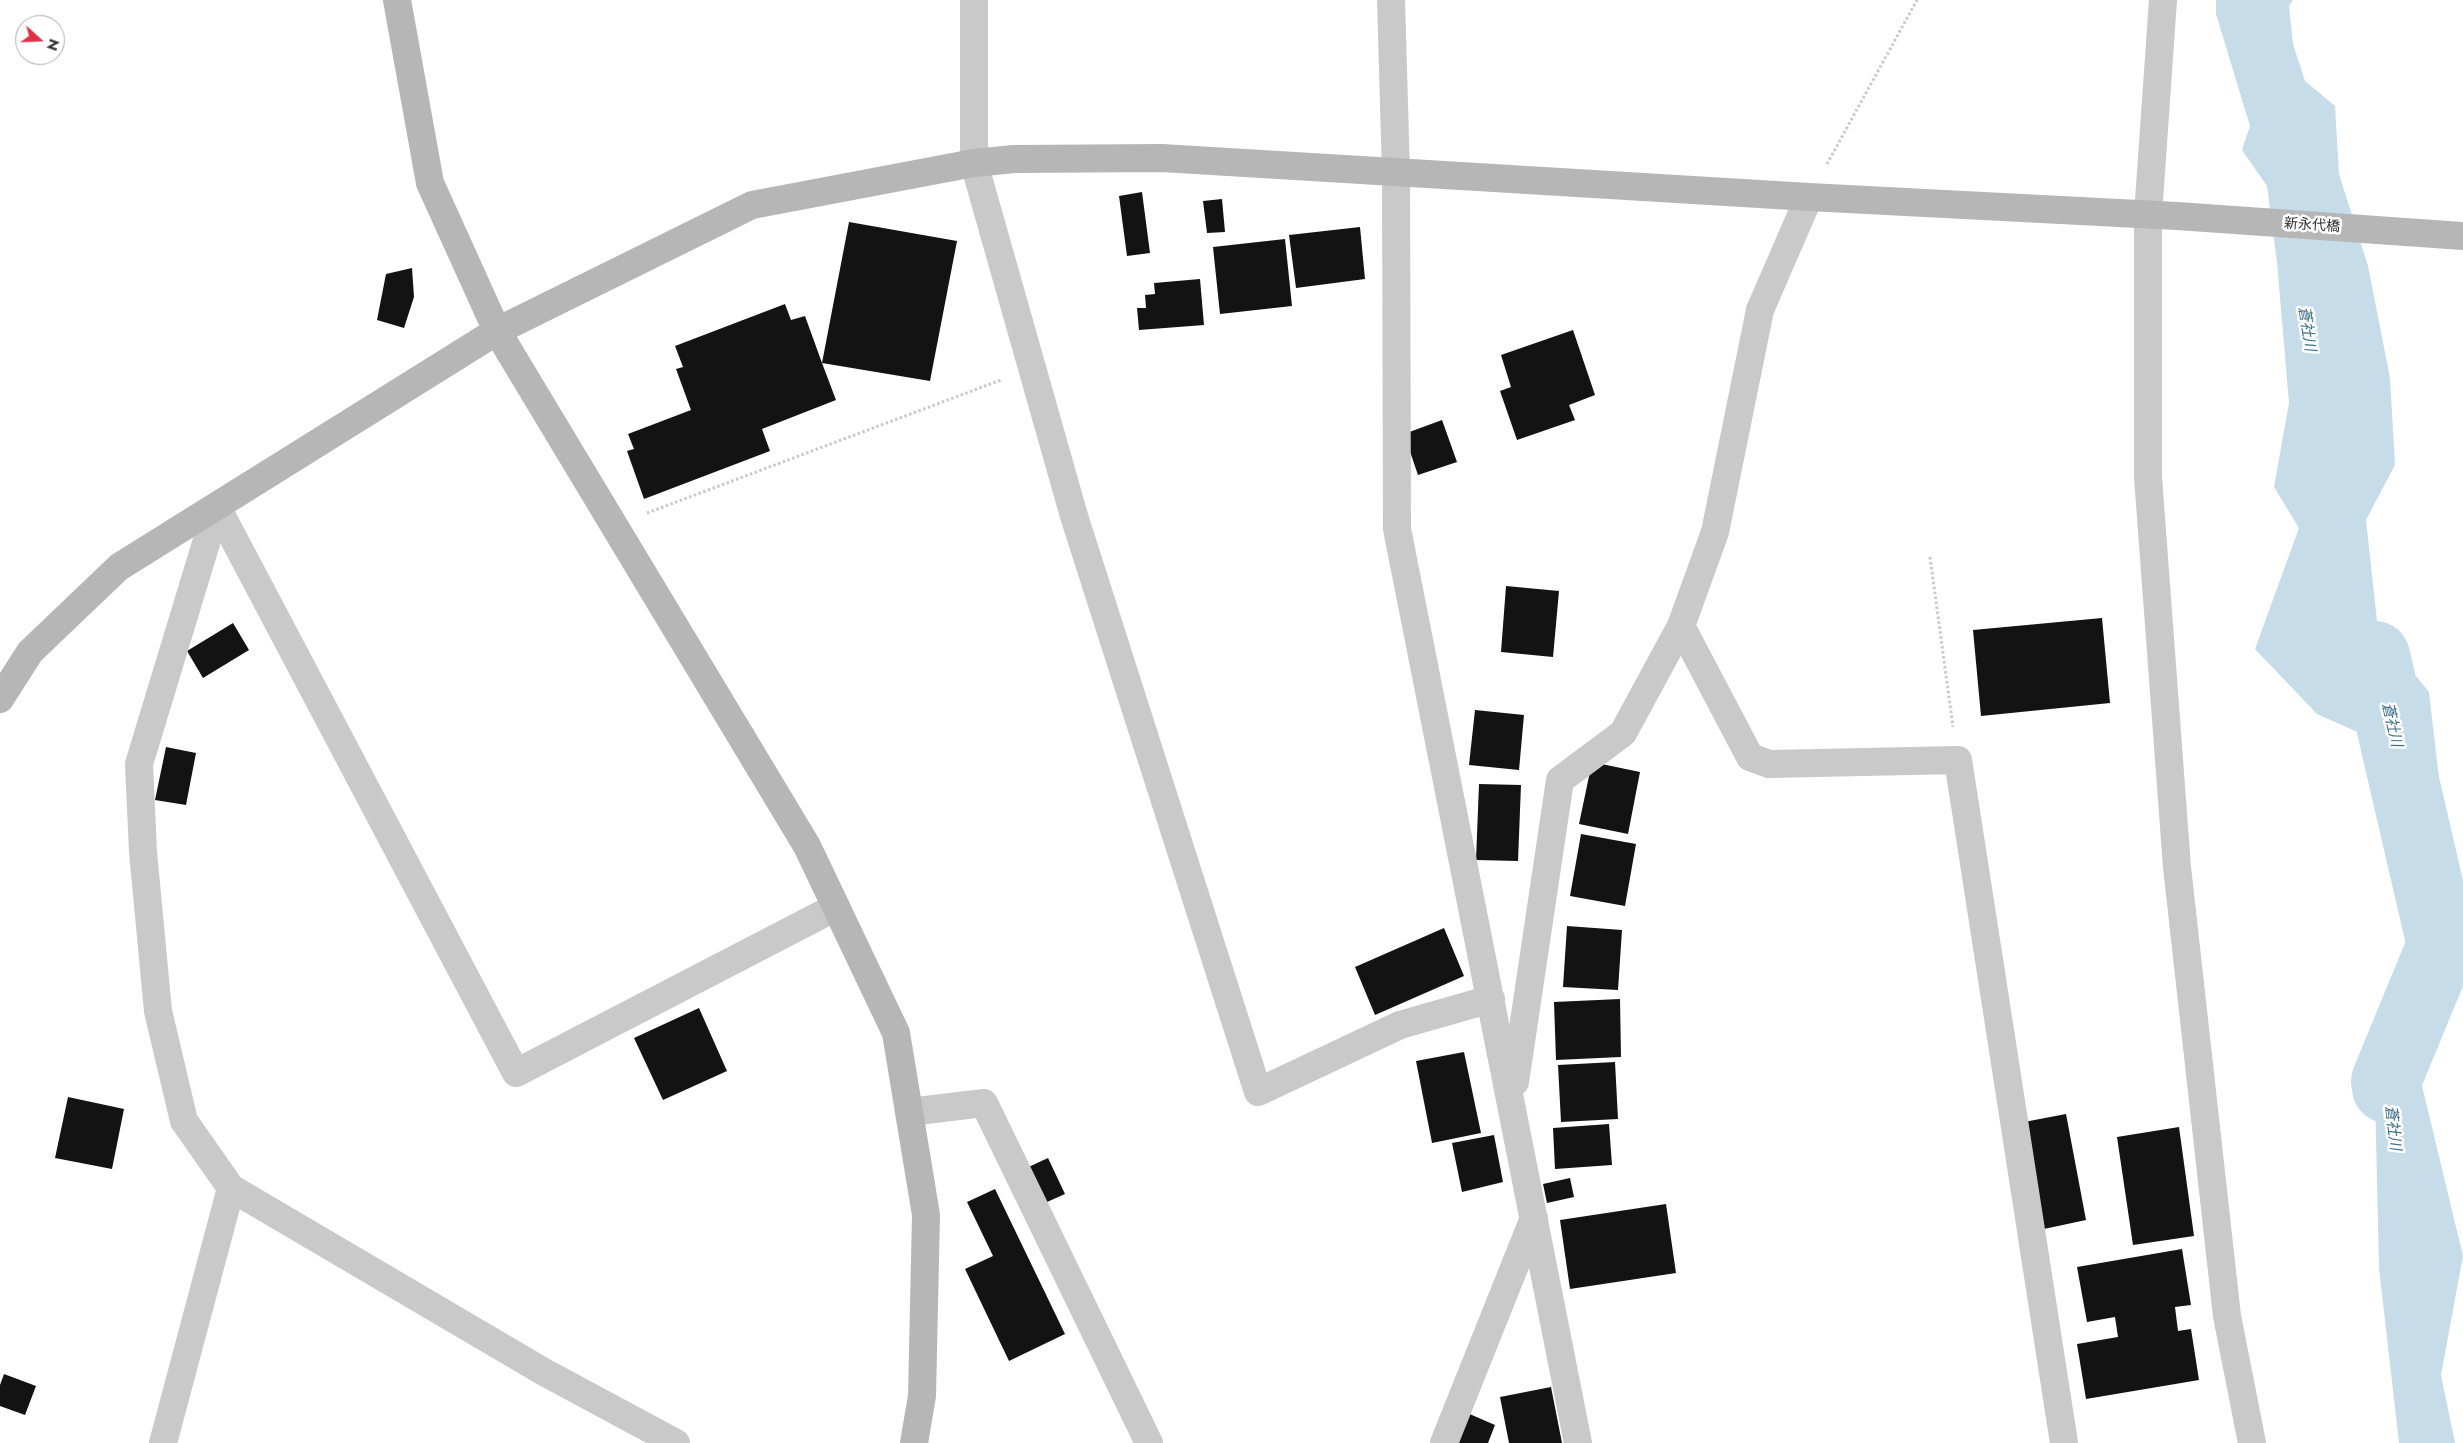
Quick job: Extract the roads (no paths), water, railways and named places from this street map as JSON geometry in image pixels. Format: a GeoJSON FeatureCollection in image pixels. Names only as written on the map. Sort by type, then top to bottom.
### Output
{"type":"FeatureCollection","features":[{"type":"Feature","properties":{"kind":"street"},"geometry":{"type":"LineString","coordinates":[[398,0],[430,183],[497,331],[807,846],[896,1033],[926,1214],[922,1396],[914,1443]]}},
{"type":"Feature","properties":{"kind":"street"},"geometry":{"type":"LineString","coordinates":[[974,0],[974,163],[1074,516],[1258,1092],[1400,1025],[1491,999]]}},
{"type":"Feature","properties":{"kind":"street"},"geometry":{"type":"LineString","coordinates":[[1391,0],[1396,173],[1397,529],[1578,1443]]}},
{"type":"Feature","properties":{"kind":"street"},"geometry":{"type":"LineString","coordinates":[[2163,0],[2148,215],[2148,477],[2177,867],[2226,1316],[2252,1443]]}},
{"type":"Feature","properties":{"kind":"street","name":"新永代橋"},"geometry":{"type":"LineString","coordinates":[[0,698],[30,652],[119,566],[497,331],[752,205],[974,163],[1014,159],[1162,158],[1809,197],[2177,216],[2455,236]]}},
{"type":"Feature","properties":{"kind":"street"},"geometry":{"type":"LineString","coordinates":[[1512,1103],[1560,780],[1623,733],[1681,626],[1715,532],[1760,310],[1809,197]]}},
{"type":"Feature","properties":{"kind":"street"},"geometry":{"type":"LineString","coordinates":[[216,507],[516,1073],[836,907]]}},
{"type":"Feature","properties":{"kind":"street"},"geometry":{"type":"LineString","coordinates":[[216,507],[139,764],[143,852],[158,1011],[184,1122],[231,1188],[544,1372],[676,1443]]}},
{"type":"Feature","properties":{"kind":"street"},"geometry":{"type":"LineString","coordinates":[[1681,626],[1750,757],[1769,764],[1958,760],[2064,1443]]}},
{"type":"Feature","properties":{"kind":"street"},"geometry":{"type":"LineString","coordinates":[[909,1112],[984,1104],[1149,1443]]}},
{"type":"Feature","properties":{"kind":"street"},"geometry":{"type":"LineString","coordinates":[[163,1443],[231,1188]]}},
{"type":"Feature","properties":{"kind":"street"},"geometry":{"type":"LineString","coordinates":[[1444,1443],[1534,1218]]}},
{"type":"Feature","properties":{"kind":"water"},"geometry":{"type":"Polygon","coordinates":[[[2216,0],[2293,0],[2289,6],[2293,44],[2305,81],[2335,106],[2339,174],[2368,266],[2390,378],[2395,465],[2366,520],[2378,630],[2429,692],[2462,979],[2450,1008],[2416,1061],[2463,1256],[2441,1375],[2455,1443],[2399,1443],[2379,1268],[2374,1050],[2424,994],[2400,751],[2317,714],[2255,649],[2299,528],[2274,487],[2289,403],[2277,262],[2267,186],[2242,150],[2250,126],[2216,14],[2216,0]]]}},
{"type":"Feature","properties":{"kind":"waterway","name":"蒼社川"},"geometry":{"type":"LineString","coordinates":[[2375,656],[2442,945],[2386,1081],[2387,1088]]}}]}
